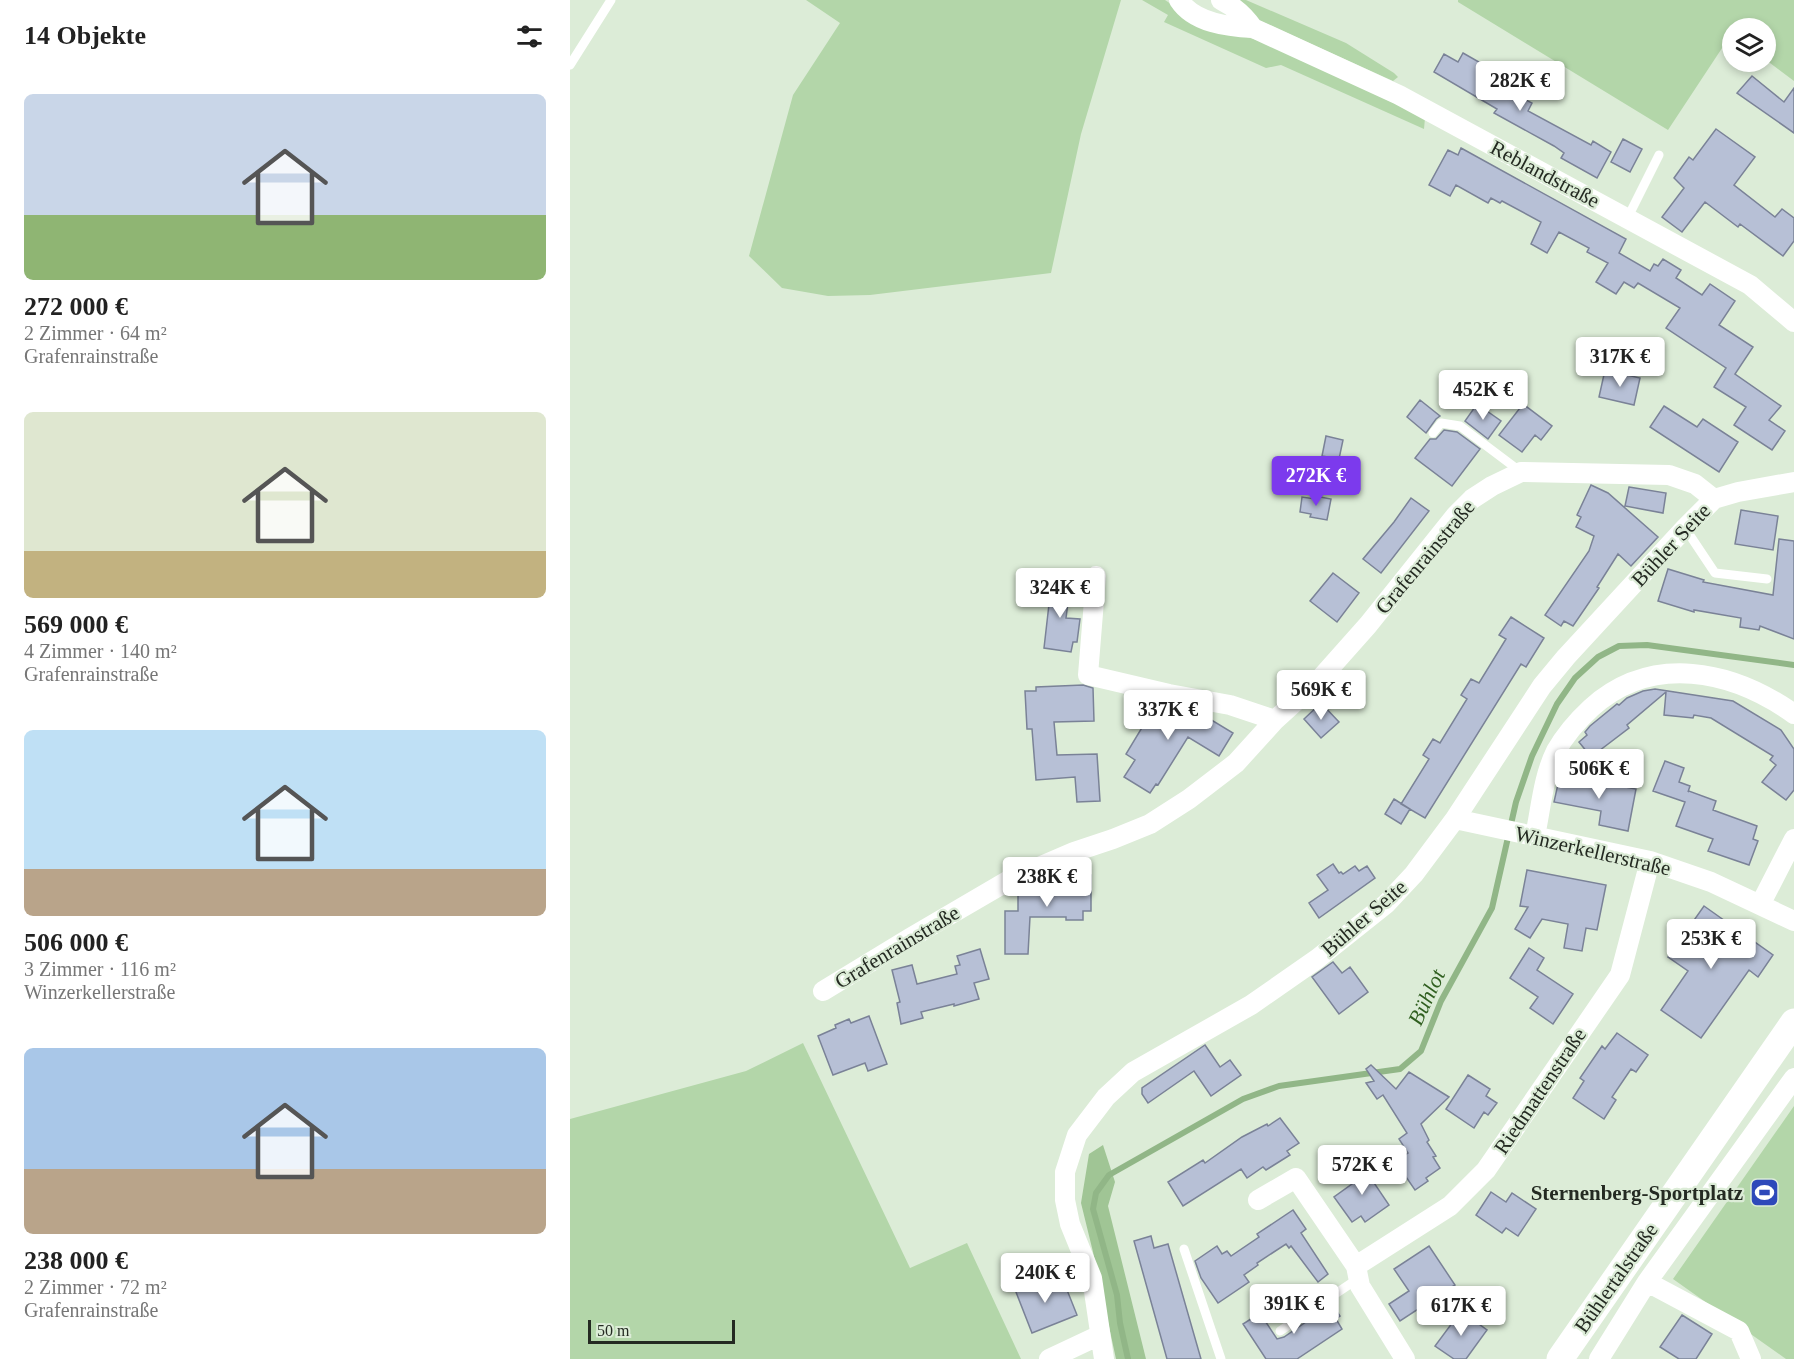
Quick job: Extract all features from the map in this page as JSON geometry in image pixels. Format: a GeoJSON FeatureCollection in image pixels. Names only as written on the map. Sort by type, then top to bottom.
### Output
{"type":"FeatureCollection","features":[{"type":"Feature","properties":{"kind":"main road","name":"Bühlertalstraße"},"geometry":{"type":"LineString","coordinates":[[1561,1358],[1794,1022]]}},
{"type":"Feature","properties":{"kind":"street","name":"Reblandstraße"},"geometry":{"type":"LineString","coordinates":[[1179,0],[1195,14],[1215,24],[1234,28],[1253,28],[1399,95],[1750,285],[1794,322]]}},
{"type":"Feature","properties":{"kind":"street","name":"Reblandstraße"},"geometry":{"type":"LineString","coordinates":[[1221,0],[1244,16],[1253,28]]}},
{"type":"Feature","properties":{"kind":"street","name":"Grafenrainstraße"},"geometry":{"type":"LineString","coordinates":[[823,992],[1011,879],[1053,860],[1150,824],[1189,800],[1236,764],[1275,720],[1320,679],[1368,625],[1456,515],[1472,499],[1492,486],[1521,472],[1669,475],[1695,484],[1714,499]]}},
{"type":"Feature","properties":{"kind":"street","name":"Bühler Seite"},"geometry":{"type":"LineString","coordinates":[[1104,1359],[1092,1278],[1070,1224],[1065,1200],[1065,1172],[1077,1135],[1106,1097],[1133,1072],[1251,1005],[1317,959],[1386,904],[1414,874],[1455,819],[1542,686],[1685,528],[1714,499],[1738,492],[1791,485]]}},
{"type":"Feature","properties":{"kind":"street"},"geometry":{"type":"LineString","coordinates":[[1096,576],[1088,675],[1169,694],[1230,705],[1275,720]]}},
{"type":"Feature","properties":{"kind":"street"},"geometry":{"type":"LineString","coordinates":[[1528,835],[1557,751],[1577,721],[1601,699],[1625,685],[1650,676],[1675,673],[1706,675],[1772,698],[1794,714]]}},
{"type":"Feature","properties":{"kind":"street","name":"Winzerkellerstraße"},"geometry":{"type":"LineString","coordinates":[[1455,819],[1650,861],[1711,882],[1794,921]]}},
{"type":"Feature","properties":{"kind":"street"},"geometry":{"type":"LineString","coordinates":[[1760,905],[1794,839]]}},
{"type":"Feature","properties":{"kind":"street","name":"Riedmattenstraße"},"geometry":{"type":"LineString","coordinates":[[1358,1272],[1450,1206],[1486,1170],[1620,975],[1650,861]]}},
{"type":"Feature","properties":{"kind":"street"},"geometry":{"type":"LineString","coordinates":[[1599,1359],[1647,1282],[1794,1078]]}},
{"type":"Feature","properties":{"kind":"street"},"geometry":{"type":"LineString","coordinates":[[1258,1200],[1296,1178],[1358,1272],[1360,1286],[1405,1359]]}},
{"type":"Feature","properties":{"kind":"street"},"geometry":{"type":"LineString","coordinates":[[1647,1282],[1739,1331],[1751,1359]]}},
{"type":"Feature","properties":{"kind":"street"},"geometry":{"type":"LineString","coordinates":[[1049,1359],[1100,1335]]}},
{"type":"Feature","properties":{"kind":"lane"},"geometry":{"type":"LineString","coordinates":[[570,65],[611,0]]}},
{"type":"Feature","properties":{"kind":"lane"},"geometry":{"type":"LineString","coordinates":[[1627,219],[1659,155]]}},
{"type":"Feature","properties":{"kind":"lane"},"geometry":{"type":"LineString","coordinates":[[1433,434],[1441,423],[1460,426],[1521,472]]}},
{"type":"Feature","properties":{"kind":"lane"},"geometry":{"type":"LineString","coordinates":[[1685,528],[1715,573],[1767,579]]}},
{"type":"Feature","properties":{"kind":"lane"},"geometry":{"type":"LineString","coordinates":[[1184,1249],[1221,1359]]}},
{"type":"Feature","properties":{"kind":"lane"},"geometry":{"type":"LineString","coordinates":[[1280,1331],[1358,1272]]}},
{"type":"Feature","properties":{"kind":"green space"},"geometry":{"type":"Polygon","coordinates":[[[806,0],[1121,0],[1081,134],[1051,273],[870,295],[828,296],[782,288],[749,256],[793,95],[840,23],[806,0]]]}},
{"type":"Feature","properties":{"kind":"green space"},"geometry":{"type":"Polygon","coordinates":[[[1142,0],[1165,0],[1192,18],[1220,30],[1254,39],[1298,57],[1425,118],[1424,129],[1281,65],[1266,68],[1164,22],[1168,15],[1142,0]]]}},
{"type":"Feature","properties":{"kind":"green space"},"geometry":{"type":"Polygon","coordinates":[[[1230,0],[1246,0],[1346,43],[1398,77],[1393,81],[1256,19],[1230,0]]]}},
{"type":"Feature","properties":{"kind":"green space"},"geometry":{"type":"Polygon","coordinates":[[[1458,0],[1794,0],[1794,81],[1776,68],[1776,18],[1722,18],[1722,48],[1668,130],[1458,0]]]}},
{"type":"Feature","properties":{"kind":"green space"},"geometry":{"type":"Polygon","coordinates":[[[803,1043],[910,1268],[967,1243],[1021,1359],[570,1359],[570,1119],[746,1071],[803,1043]]]}},
{"type":"Feature","properties":{"kind":"green space","name":"Sternenberg-Sportplatz"},"geometry":{"type":"Polygon","coordinates":[[[1794,1106],[1794,1359],[1786,1359],[1673,1279],[1794,1106]]]}},
{"type":"Feature","properties":{"kind":"green space"},"geometry":{"type":"Polygon","coordinates":[[[1103,1145],[1115,1182],[1108,1206],[1146,1359],[1116,1359],[1081,1203],[1089,1154],[1103,1145]]]}},
{"type":"Feature","properties":{"kind":"building"},"geometry":{"type":"Polygon","coordinates":[[[1463,53],[1493,70],[1491,74],[1522,93],[1520,97],[1532,103],[1528,111],[1591,145],[1593,141],[1611,152],[1597,178],[1561,158],[1564,153],[1554,146],[1494,113],[1497,109],[1434,72],[1444,54],[1458,62],[1463,53]]]}},
{"type":"Feature","properties":{"kind":"building"},"geometry":{"type":"Polygon","coordinates":[[[1752,76],[1784,102],[1794,88],[1794,133],[1737,93],[1752,76]]]}},
{"type":"Feature","properties":{"kind":"building"},"geometry":{"type":"Polygon","coordinates":[[[1716,129],[1755,157],[1734,185],[1775,217],[1782,209],[1794,218],[1794,241],[1783,256],[1740,224],[1738,227],[1705,202],[1682,232],[1662,217],[1684,188],[1674,178],[1689,157],[1693,160],[1716,129]]]}},
{"type":"Feature","properties":{"kind":"building"},"geometry":{"type":"Polygon","coordinates":[[[1623,139],[1642,149],[1630,172],[1611,162],[1623,139]]]}},
{"type":"Feature","properties":{"kind":"building"},"geometry":{"type":"Polygon","coordinates":[[[1461,148],[1626,239],[1619,253],[1650,271],[1654,264],[1658,266],[1663,259],[1681,270],[1676,278],[1702,295],[1710,284],[1735,301],[1719,325],[1753,347],[1735,374],[1781,406],[1769,420],[1785,431],[1772,450],[1734,425],[1746,407],[1714,387],[1726,368],[1666,328],[1680,308],[1638,283],[1634,288],[1624,282],[1616,294],[1596,282],[1608,263],[1587,252],[1589,248],[1559,232],[1547,253],[1531,244],[1541,222],[1502,201],[1500,203],[1491,198],[1488,203],[1456,185],[1450,196],[1429,185],[1448,150],[1458,155],[1461,148]]]}},
{"type":"Feature","properties":{"kind":"building"},"geometry":{"type":"Polygon","coordinates":[[[1605,370],[1640,378],[1634,405],[1599,397],[1605,370]]]}},
{"type":"Feature","properties":{"kind":"building"},"geometry":{"type":"Polygon","coordinates":[[[1420,400],[1440,416],[1426,433],[1407,417],[1420,400]]]}},
{"type":"Feature","properties":{"kind":"building"},"geometry":{"type":"Polygon","coordinates":[[[1477,404],[1501,421],[1488,439],[1465,421],[1477,404]]]}},
{"type":"Feature","properties":{"kind":"building"},"geometry":{"type":"Polygon","coordinates":[[[1523,404],[1552,426],[1541,440],[1535,435],[1522,452],[1499,435],[1523,404]]]}},
{"type":"Feature","properties":{"kind":"building"},"geometry":{"type":"Polygon","coordinates":[[[1664,406],[1697,427],[1703,419],[1738,442],[1719,472],[1650,427],[1664,406]]]}},
{"type":"Feature","properties":{"kind":"building"},"geometry":{"type":"Polygon","coordinates":[[[1444,430],[1457,432],[1480,449],[1452,486],[1415,458],[1430,439],[1436,439],[1444,430]]]}},
{"type":"Feature","properties":{"kind":"building"},"geometry":{"type":"Polygon","coordinates":[[[1326,436],[1343,440],[1339,459],[1322,456],[1326,436]]]}},
{"type":"Feature","properties":{"kind":"building"},"geometry":{"type":"Polygon","coordinates":[[[1591,485],[1608,493],[1658,537],[1631,566],[1618,554],[1597,587],[1599,588],[1573,626],[1564,621],[1561,626],[1545,615],[1589,551],[1594,536],[1576,527],[1581,517],[1577,515],[1591,485]]]}},
{"type":"Feature","properties":{"kind":"building"},"geometry":{"type":"Polygon","coordinates":[[[1629,487],[1666,493],[1663,513],[1625,506],[1629,487]]]}},
{"type":"Feature","properties":{"kind":"building"},"geometry":{"type":"Polygon","coordinates":[[[1315,496],[1331,499],[1327,520],[1310,517],[1311,514],[1300,512],[1302,497],[1315,499],[1315,496]]]}},
{"type":"Feature","properties":{"kind":"building"},"geometry":{"type":"Polygon","coordinates":[[[1411,498],[1429,511],[1381,573],[1363,559],[1411,498]]]}},
{"type":"Feature","properties":{"kind":"building"},"geometry":{"type":"Polygon","coordinates":[[[1741,510],[1778,516],[1773,550],[1735,544],[1741,510]]]}},
{"type":"Feature","properties":{"kind":"building"},"geometry":{"type":"Polygon","coordinates":[[[1779,539],[1794,541],[1794,639],[1760,626],[1759,630],[1740,627],[1741,618],[1694,610],[1694,612],[1658,601],[1668,569],[1704,580],[1703,582],[1773,595],[1779,539]]]}},
{"type":"Feature","properties":{"kind":"building"},"geometry":{"type":"Polygon","coordinates":[[[1333,573],[1359,593],[1337,622],[1310,601],[1333,573]]]}},
{"type":"Feature","properties":{"kind":"building"},"geometry":{"type":"Polygon","coordinates":[[[1052,578],[1071,580],[1066,618],[1080,619],[1077,642],[1073,642],[1071,652],[1044,648],[1052,578]]]}},
{"type":"Feature","properties":{"kind":"building"},"geometry":{"type":"Polygon","coordinates":[[[1511,617],[1544,638],[1526,667],[1521,664],[1425,818],[1401,804],[1429,759],[1423,755],[1433,739],[1440,743],[1467,699],[1461,695],[1471,679],[1479,683],[1506,639],[1499,635],[1511,617]]]}},
{"type":"Feature","properties":{"kind":"building"},"geometry":{"type":"Polygon","coordinates":[[[1083,685],[1093,688],[1094,721],[1054,722],[1057,755],[1097,754],[1100,801],[1077,802],[1075,777],[1036,780],[1032,729],[1027,729],[1025,691],[1036,691],[1036,687],[1083,685]]]}},
{"type":"Feature","properties":{"kind":"building"},"geometry":{"type":"Polygon","coordinates":[[[1655,689],[1733,701],[1781,730],[1794,749],[1794,790],[1786,800],[1762,782],[1776,765],[1770,760],[1773,756],[1711,718],[1694,715],[1693,718],[1664,715],[1666,692],[1627,725],[1629,728],[1591,757],[1579,742],[1587,735],[1585,732],[1590,726],[1627,698],[1655,689]]]}},
{"type":"Feature","properties":{"kind":"building"},"geometry":{"type":"Polygon","coordinates":[[[1139,699],[1171,706],[1195,721],[1200,713],[1233,733],[1219,756],[1188,737],[1158,785],[1156,784],[1150,793],[1124,777],[1135,760],[1126,754],[1146,721],[1131,712],[1139,699]]]}},
{"type":"Feature","properties":{"kind":"building"},"geometry":{"type":"Polygon","coordinates":[[[1321,703],[1339,722],[1321,738],[1304,719],[1321,703]]]}},
{"type":"Feature","properties":{"kind":"building"},"geometry":{"type":"Polygon","coordinates":[[[1665,761],[1684,768],[1679,782],[1690,786],[1688,792],[1716,801],[1713,810],[1757,826],[1753,839],[1758,841],[1749,865],[1708,851],[1713,839],[1676,826],[1685,802],[1653,791],[1665,761]]]}},
{"type":"Feature","properties":{"kind":"building"},"geometry":{"type":"Polygon","coordinates":[[[1560,775],[1636,789],[1628,831],[1599,825],[1601,811],[1554,802],[1560,775]]]}},
{"type":"Feature","properties":{"kind":"building"},"geometry":{"type":"Polygon","coordinates":[[[1394,799],[1410,809],[1401,824],[1385,814],[1394,799]]]}},
{"type":"Feature","properties":{"kind":"building"},"geometry":{"type":"Polygon","coordinates":[[[1333,864],[1339,873],[1343,874],[1355,866],[1359,871],[1367,866],[1375,878],[1319,918],[1309,903],[1328,890],[1317,875],[1333,864]]]}},
{"type":"Feature","properties":{"kind":"building"},"geometry":{"type":"Polygon","coordinates":[[[1527,870],[1606,885],[1597,930],[1586,928],[1582,951],[1564,948],[1568,924],[1542,919],[1530,938],[1515,929],[1528,907],[1520,906],[1527,870]]]}},
{"type":"Feature","properties":{"kind":"building"},"geometry":{"type":"Polygon","coordinates":[[[1060,875],[1091,875],[1091,911],[1083,911],[1083,920],[1066,920],[1066,917],[1030,917],[1028,954],[1005,954],[1005,911],[1018,911],[1018,894],[1036,894],[1036,881],[1060,879],[1060,875]]]}},
{"type":"Feature","properties":{"kind":"building"},"geometry":{"type":"Polygon","coordinates":[[[1704,906],[1773,955],[1758,977],[1749,970],[1701,1038],[1661,1010],[1688,971],[1668,957],[1704,906]]]}},
{"type":"Feature","properties":{"kind":"building"},"geometry":{"type":"Polygon","coordinates":[[[1529,948],[1544,958],[1537,970],[1573,994],[1553,1024],[1530,1008],[1538,997],[1510,978],[1529,948]]]}},
{"type":"Feature","properties":{"kind":"building"},"geometry":{"type":"Polygon","coordinates":[[[980,949],[989,979],[974,983],[979,999],[921,1012],[923,1018],[901,1024],[897,1003],[900,1002],[892,970],[912,965],[917,984],[957,974],[955,966],[960,965],[957,956],[980,949]]]}},
{"type":"Feature","properties":{"kind":"building"},"geometry":{"type":"Polygon","coordinates":[[[1333,962],[1342,973],[1350,967],[1368,992],[1339,1014],[1312,977],[1333,962]]]}},
{"type":"Feature","properties":{"kind":"building"},"geometry":{"type":"Polygon","coordinates":[[[869,1016],[887,1064],[868,1071],[865,1063],[833,1075],[818,1036],[849,1019],[851,1023],[869,1016]]]}},
{"type":"Feature","properties":{"kind":"building"},"geometry":{"type":"Polygon","coordinates":[[[1617,1033],[1648,1055],[1636,1072],[1631,1069],[1612,1097],[1616,1100],[1604,1119],[1573,1098],[1584,1081],[1580,1078],[1602,1046],[1605,1049],[1617,1033]]]}},
{"type":"Feature","properties":{"kind":"building"},"geometry":{"type":"Polygon","coordinates":[[[1205,1045],[1220,1067],[1230,1060],[1241,1075],[1211,1096],[1194,1071],[1148,1103],[1142,1094],[1142,1088],[1205,1045]]]}},
{"type":"Feature","properties":{"kind":"building"},"geometry":{"type":"Polygon","coordinates":[[[1371,1065],[1396,1089],[1409,1072],[1449,1097],[1421,1124],[1429,1140],[1427,1142],[1436,1156],[1433,1157],[1440,1168],[1426,1178],[1428,1181],[1415,1190],[1395,1161],[1408,1153],[1399,1139],[1407,1133],[1383,1095],[1377,1099],[1366,1083],[1374,1081],[1366,1069],[1371,1065]]]}},
{"type":"Feature","properties":{"kind":"building"},"geometry":{"type":"Polygon","coordinates":[[[1468,1075],[1490,1089],[1486,1096],[1497,1103],[1488,1115],[1484,1112],[1474,1128],[1446,1109],[1468,1075]]]}},
{"type":"Feature","properties":{"kind":"building"},"geometry":{"type":"Polygon","coordinates":[[[1280,1118],[1299,1143],[1287,1151],[1290,1155],[1266,1170],[1263,1167],[1247,1178],[1241,1169],[1183,1206],[1168,1182],[1203,1160],[1205,1163],[1242,1137],[1280,1118]]]}},
{"type":"Feature","properties":{"kind":"building"},"geometry":{"type":"Polygon","coordinates":[[[1367,1161],[1375,1173],[1370,1177],[1389,1205],[1365,1222],[1361,1216],[1352,1222],[1334,1197],[1356,1181],[1350,1173],[1367,1161]]]}},
{"type":"Feature","properties":{"kind":"building"},"geometry":{"type":"Polygon","coordinates":[[[1491,1192],[1506,1202],[1512,1193],[1536,1209],[1518,1236],[1506,1228],[1502,1233],[1476,1215],[1491,1192]]]}},
{"type":"Feature","properties":{"kind":"building"},"geometry":{"type":"Polygon","coordinates":[[[1293,1210],[1306,1229],[1301,1233],[1328,1274],[1318,1282],[1291,1246],[1289,1248],[1286,1244],[1257,1263],[1258,1265],[1244,1275],[1249,1282],[1218,1303],[1201,1278],[1195,1261],[1217,1246],[1222,1254],[1227,1251],[1231,1256],[1259,1237],[1257,1234],[1293,1210]]]}},
{"type":"Feature","properties":{"kind":"building"},"geometry":{"type":"Polygon","coordinates":[[[1151,1236],[1154,1248],[1168,1244],[1201,1359],[1167,1359],[1134,1241],[1151,1236]]]}},
{"type":"Feature","properties":{"kind":"building"},"geometry":{"type":"Polygon","coordinates":[[[1429,1246],[1455,1285],[1400,1321],[1389,1304],[1409,1291],[1394,1269],[1429,1246]]]}},
{"type":"Feature","properties":{"kind":"building"},"geometry":{"type":"Polygon","coordinates":[[[1037,1278],[1041,1288],[1063,1280],[1077,1315],[1032,1333],[1014,1287],[1037,1278]]]}},
{"type":"Feature","properties":{"kind":"building"},"geometry":{"type":"Polygon","coordinates":[[[1332,1304],[1340,1316],[1336,1319],[1342,1329],[1297,1359],[1266,1359],[1243,1324],[1260,1313],[1277,1339],[1284,1337],[1332,1304]]]}},
{"type":"Feature","properties":{"kind":"building"},"geometry":{"type":"Polygon","coordinates":[[[1461,1311],[1487,1330],[1466,1359],[1454,1359],[1435,1346],[1461,1311]]]}},
{"type":"Feature","properties":{"kind":"building"},"geometry":{"type":"Polygon","coordinates":[[[1682,1315],[1712,1334],[1696,1359],[1679,1359],[1660,1347],[1682,1315]]]}},
{"type":"Feature","properties":{"kind":"waterway","name":"Bühlot"},"geometry":{"type":"LineString","coordinates":[[1128,1359],[1117,1295],[1093,1209],[1096,1193],[1109,1175],[1243,1099],[1279,1086],[1400,1069],[1421,1051],[1441,1001],[1492,908],[1516,802],[1532,756],[1557,704],[1575,678],[1598,657],[1619,646],[1647,645],[1794,665]]}},
{"type":"Feature","properties":{"kind":"place","name":"Sternenberg-Sportplatz"},"geometry":{"type":"Point","coordinates":[1764,1193]}}]}
